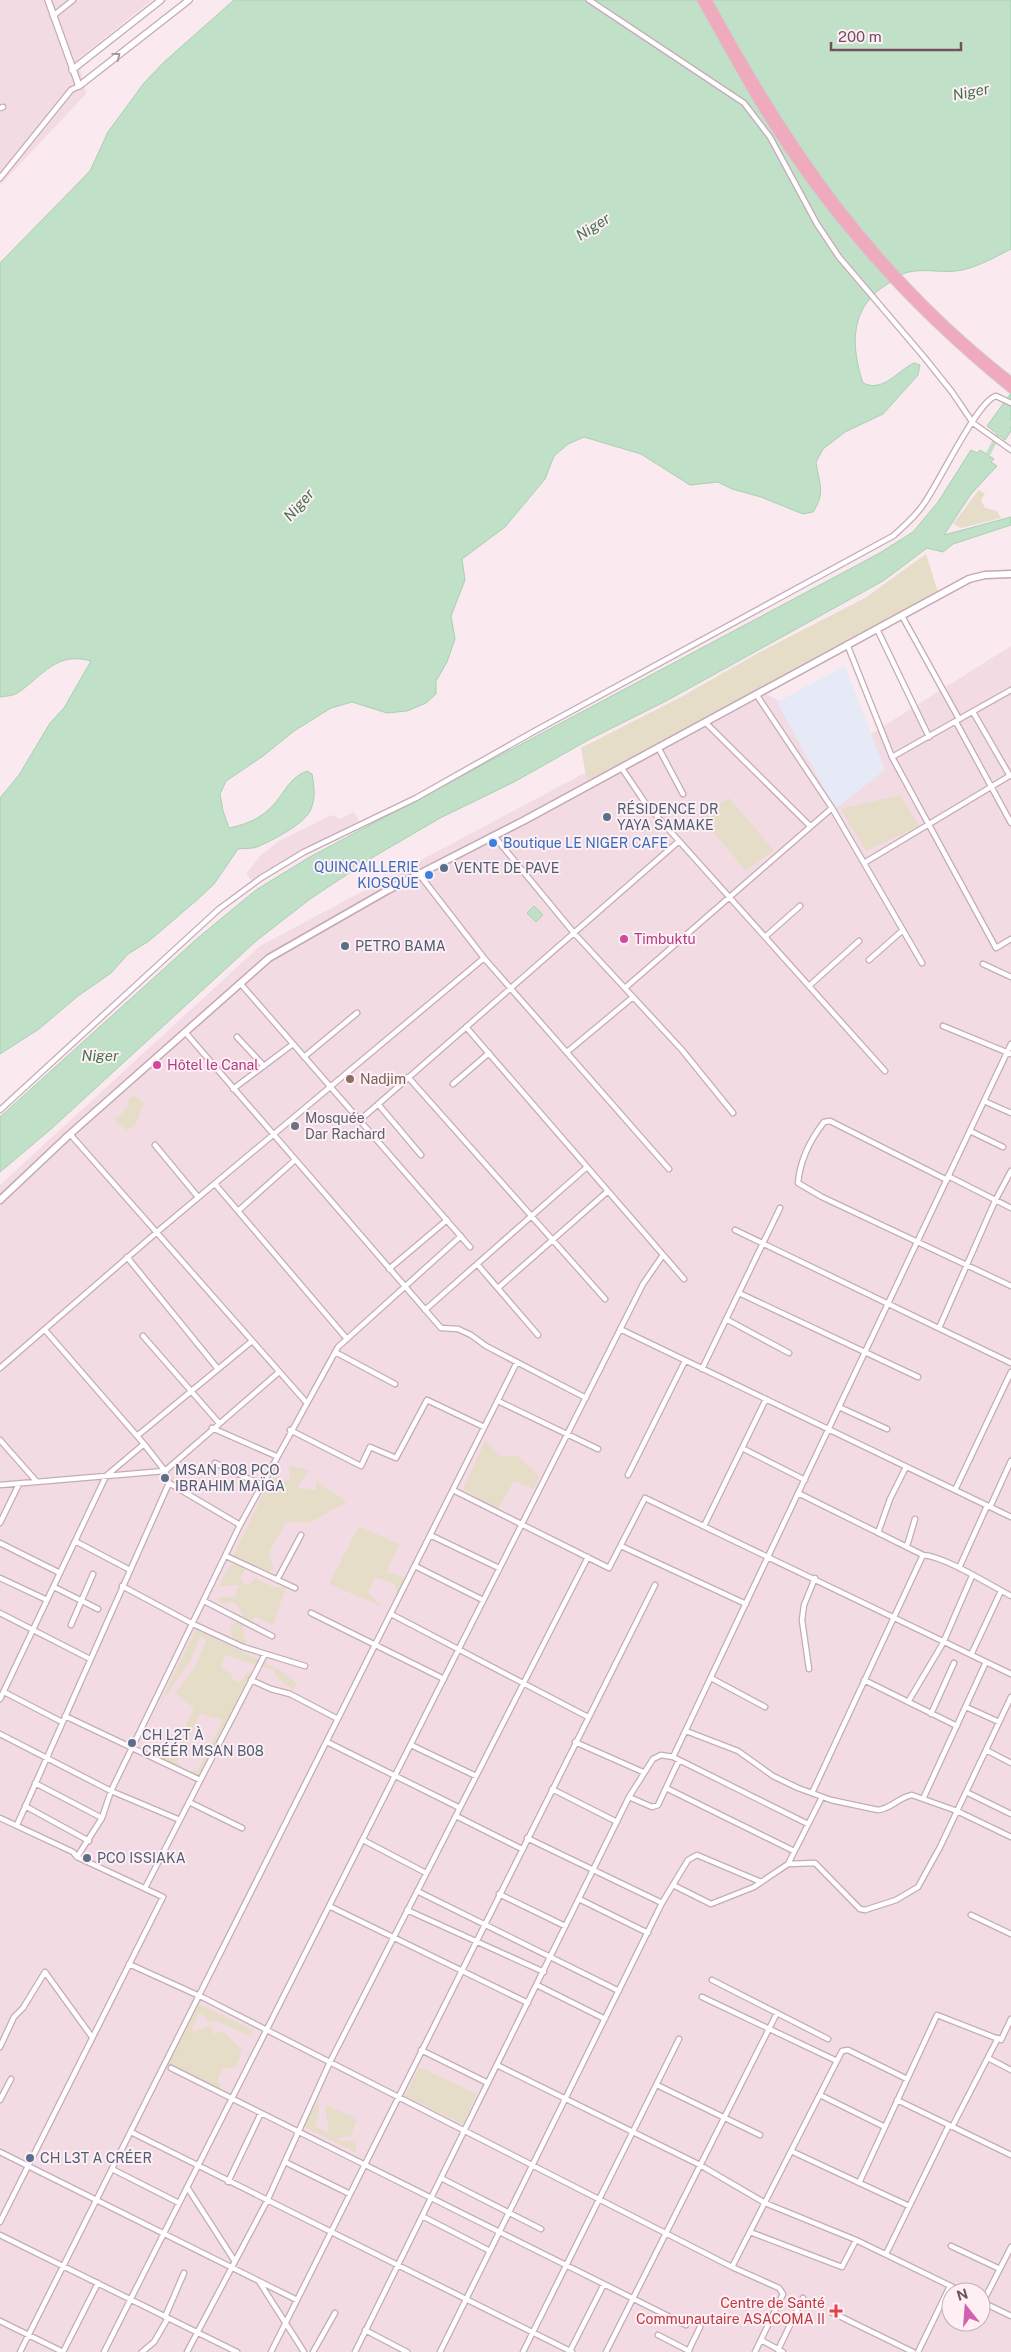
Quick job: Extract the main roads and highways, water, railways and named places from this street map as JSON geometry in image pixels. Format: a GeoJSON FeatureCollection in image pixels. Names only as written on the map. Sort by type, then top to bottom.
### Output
{"type":"FeatureCollection","features":[{"type":"Feature","properties":{"kind":"main road"},"geometry":{"type":"LineString","coordinates":[[702,0],[778,133],[842,221],[891,278],[923,311],[959,345],[1011,389]]}},
{"type":"Feature","properties":{"kind":"main road"},"geometry":{"type":"LineString","coordinates":[[708,0],[770,109],[833,202],[896,275],[927,307],[1011,381]]}},
{"type":"Feature","properties":{"kind":"main road"},"geometry":{"type":"LineString","coordinates":[[0,1200],[70,1134],[240,983],[276,954],[419,874],[494,836],[969,579],[985,575],[1011,574]]}},
{"type":"Feature","properties":{"kind":"water"},"geometry":{"type":"Polygon","coordinates":[[[234,0],[1011,0],[1011,249],[981,264],[962,270],[915,271],[906,273],[876,292],[867,303],[860,314],[855,340],[856,354],[863,383],[877,385],[883,383],[914,363],[920,365],[918,375],[883,414],[845,432],[823,449],[816,462],[820,493],[813,512],[803,514],[761,497],[732,489],[718,482],[690,485],[641,454],[584,437],[568,444],[554,456],[545,479],[505,527],[462,559],[465,580],[451,616],[455,639],[447,662],[436,681],[436,694],[426,703],[407,711],[387,713],[352,702],[331,708],[294,731],[263,756],[226,781],[220,794],[229,828],[244,824],[263,814],[274,804],[294,779],[307,771],[312,774],[313,805],[308,815],[288,831],[257,847],[238,849],[214,884],[198,899],[149,941],[128,954],[111,973],[78,996],[39,1029],[0,1054],[0,798],[19,775],[50,723],[64,708],[91,661],[69,659],[60,662],[51,666],[17,693],[0,697],[0,263],[90,171],[108,132],[144,83],[164,62],[234,0]]]}},
{"type":"Feature","properties":{"kind":"water"},"geometry":{"type":"Polygon","coordinates":[[[1011,393],[1011,431],[1005,440],[987,426],[1011,393]]]}},
{"type":"Feature","properties":{"kind":"water","name":"Niger"},"geometry":{"type":"Polygon","coordinates":[[[971,450],[977,453],[980,450],[994,459],[991,462],[997,466],[971,494],[944,535],[1011,517],[1011,525],[953,544],[943,552],[927,548],[883,581],[666,701],[590,739],[514,782],[440,818],[375,856],[310,899],[256,941],[51,1129],[0,1172],[0,1117],[199,937],[256,890],[308,858],[878,554],[913,532],[938,502],[971,450]]]}},
{"type":"Feature","properties":{"kind":"water"},"geometry":{"type":"Polygon","coordinates":[[[534,906],[543,915],[536,922],[527,913],[534,906]]]}},
{"type":"Feature","properties":{"kind":"waterway"},"geometry":{"type":"LineString","coordinates":[[985,460],[998,435],[1011,423]]}},
{"type":"Feature","properties":{"kind":"place","name":"RÉSIDENCE DR YAYA SAMAKE"},"geometry":{"type":"Point","coordinates":[607,817]}},
{"type":"Feature","properties":{"kind":"place","name":"Boutique LE NIGER CAFE"},"geometry":{"type":"Point","coordinates":[493,843]}},
{"type":"Feature","properties":{"kind":"place","name":"VENTE DE PAVE"},"geometry":{"type":"Point","coordinates":[444,868]}},
{"type":"Feature","properties":{"kind":"place","name":"QUINCAILLERIE KIOSQUE"},"geometry":{"type":"Point","coordinates":[429,875]}},
{"type":"Feature","properties":{"kind":"place","name":"Timbuktu"},"geometry":{"type":"Point","coordinates":[624,939]}},
{"type":"Feature","properties":{"kind":"place","name":"PETRO BAMA"},"geometry":{"type":"Point","coordinates":[345,946]}},
{"type":"Feature","properties":{"kind":"place","name":"Hôtel le Canal"},"geometry":{"type":"Point","coordinates":[157,1065]}},
{"type":"Feature","properties":{"kind":"place","name":"Nadjim"},"geometry":{"type":"Point","coordinates":[350,1079]}},
{"type":"Feature","properties":{"kind":"place","name":"Mosquée Dar Rachard"},"geometry":{"type":"Point","coordinates":[295,1126]}},
{"type":"Feature","properties":{"kind":"place","name":"MSAN B08 PCO IBRAHIM MAÏGA"},"geometry":{"type":"Point","coordinates":[165,1478]}},
{"type":"Feature","properties":{"kind":"place","name":"CH L2T À CRÉÉR MSAN B08"},"geometry":{"type":"Point","coordinates":[132,1743]}},
{"type":"Feature","properties":{"kind":"place","name":"PCO ISSIAKA"},"geometry":{"type":"Point","coordinates":[87,1858]}},
{"type":"Feature","properties":{"kind":"place","name":"CH L3T A CRÉER"},"geometry":{"type":"Point","coordinates":[30,2158]}},
{"type":"Feature","properties":{"kind":"place","name":"Centre de Santé Communautaire ASACOMA II"},"geometry":{"type":"Point","coordinates":[836,2311]}}]}
